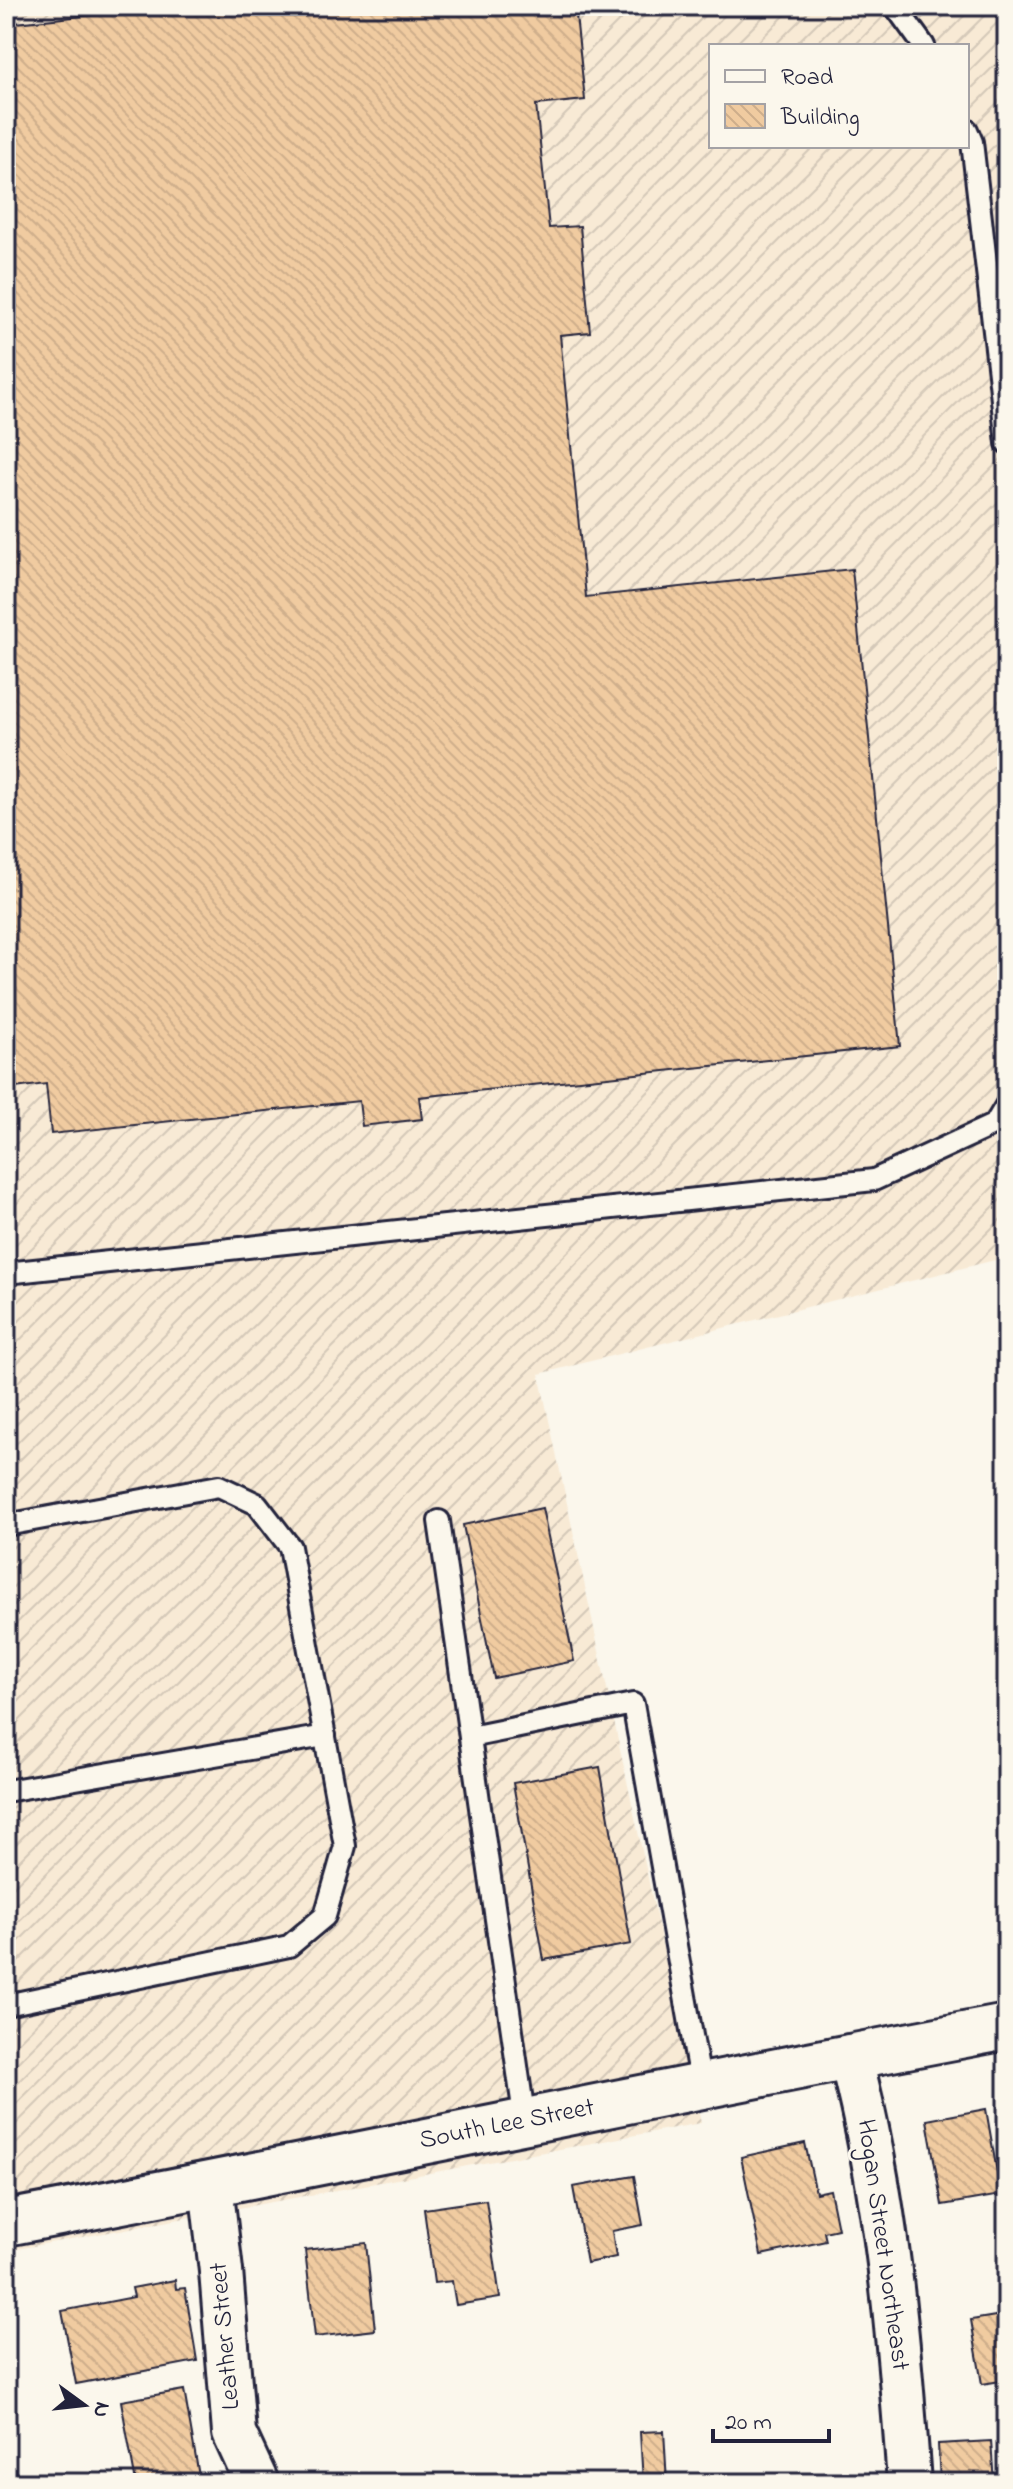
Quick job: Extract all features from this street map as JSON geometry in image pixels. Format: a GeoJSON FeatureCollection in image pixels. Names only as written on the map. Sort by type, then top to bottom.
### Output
{"type":"FeatureCollection","features":[{"type":"Feature","properties":{"kind":"street","name":"South Lee Street"},"geometry":{"type":"LineString","coordinates":[[6,2223],[1007,2027]]}},
{"type":"Feature","properties":{"kind":"street","name":"Hogan Street Northeast"},"geometry":{"type":"LineString","coordinates":[[850,2056],[883,2220],[899,2339],[909,2483]]}},
{"type":"Feature","properties":{"kind":"street","name":"Leather Street"},"geometry":{"type":"LineString","coordinates":[[211,2185],[234,2433],[257,2483]]}},
{"type":"Feature","properties":{"kind":"lane"},"geometry":{"type":"LineString","coordinates":[[895,6],[923,44]]}},
{"type":"Feature","properties":{"kind":"lane"},"geometry":{"type":"LineString","coordinates":[[969,135],[1007,443]]}},
{"type":"Feature","properties":{"kind":"lane"},"geometry":{"type":"LineString","coordinates":[[6,1273],[874,1180],[995,1124],[1007,1104]]}},
{"type":"Feature","properties":{"kind":"lane"},"geometry":{"type":"LineString","coordinates":[[6,1525],[219,1486],[257,1504],[290,1547],[345,1846],[325,1916],[289,1946],[6,2005]]}},
{"type":"Feature","properties":{"kind":"lane"},"geometry":{"type":"LineString","coordinates":[[439,1521],[525,2122]]}},
{"type":"Feature","properties":{"kind":"lane"},"geometry":{"type":"LineString","coordinates":[[470,1737],[633,1704],[701,2086]]}},
{"type":"Feature","properties":{"kind":"lane"},"geometry":{"type":"LineString","coordinates":[[6,1791],[325,1736]]}},
{"type":"Feature","properties":{"kind":"shaded area"},"geometry":{"type":"Polygon","coordinates":[[[6,6],[1007,6],[1007,1257],[539,1374],[701,2123],[6,2251],[6,6]]]}},
{"type":"Feature","properties":{"kind":"building"},"geometry":{"type":"Polygon","coordinates":[[[101,6],[575,6],[585,100],[536,105],[549,228],[580,226],[590,332],[560,335],[586,597],[852,569],[900,1046],[419,1097],[422,1119],[362,1126],[359,1101],[51,1134],[46,1084],[6,1089],[6,24],[101,14],[101,6]]]}},
{"type":"Feature","properties":{"kind":"building"},"geometry":{"type":"Polygon","coordinates":[[[542,1508],[574,1661],[494,1678],[463,1525],[542,1508]]]}},
{"type":"Feature","properties":{"kind":"building"},"geometry":{"type":"Polygon","coordinates":[[[600,1767],[631,1944],[544,1960],[513,1783],[600,1767]]]}},
{"type":"Feature","properties":{"kind":"building"},"geometry":{"type":"Polygon","coordinates":[[[986,2109],[1001,2195],[942,2205],[927,2120],[986,2109]]]}},
{"type":"Feature","properties":{"kind":"building"},"geometry":{"type":"Polygon","coordinates":[[[805,2143],[816,2193],[830,2190],[838,2229],[824,2232],[826,2241],[761,2255],[741,2157],[805,2143]]]}},
{"type":"Feature","properties":{"kind":"building"},"geometry":{"type":"Polygon","coordinates":[[[634,2176],[643,2225],[612,2231],[616,2257],[587,2263],[573,2187],[634,2176]]]}},
{"type":"Feature","properties":{"kind":"building"},"geometry":{"type":"Polygon","coordinates":[[[486,2200],[500,2298],[456,2305],[452,2281],[434,2283],[424,2209],[486,2200]]]}},
{"type":"Feature","properties":{"kind":"building"},"geometry":{"type":"Polygon","coordinates":[[[366,2243],[375,2330],[315,2337],[305,2250],[366,2243]]]}},
{"type":"Feature","properties":{"kind":"building"},"geometry":{"type":"Polygon","coordinates":[[[175,2280],[176,2289],[185,2288],[197,2361],[76,2384],[62,2311],[134,2297],[132,2288],[175,2280]]]}},
{"type":"Feature","properties":{"kind":"building"},"geometry":{"type":"Polygon","coordinates":[[[1002,2315],[1007,2346],[1007,2380],[982,2384],[971,2320],[1002,2315]]]}},
{"type":"Feature","properties":{"kind":"building"},"geometry":{"type":"Polygon","coordinates":[[[184,2390],[199,2476],[162,2483],[136,2483],[121,2401],[184,2390]]]}},
{"type":"Feature","properties":{"kind":"building"},"geometry":{"type":"Polygon","coordinates":[[[664,2431],[667,2483],[643,2483],[640,2432],[664,2431]]]}},
{"type":"Feature","properties":{"kind":"building"},"geometry":{"type":"Polygon","coordinates":[[[991,2441],[994,2483],[940,2483],[938,2444],[991,2441]]]}},
{"type":"Feature","properties":{"kind":"building"},"geometry":{"type":"Polygon","coordinates":[[[871,2477],[871,2483],[820,2483],[819,2479],[871,2477]]]}}]}
